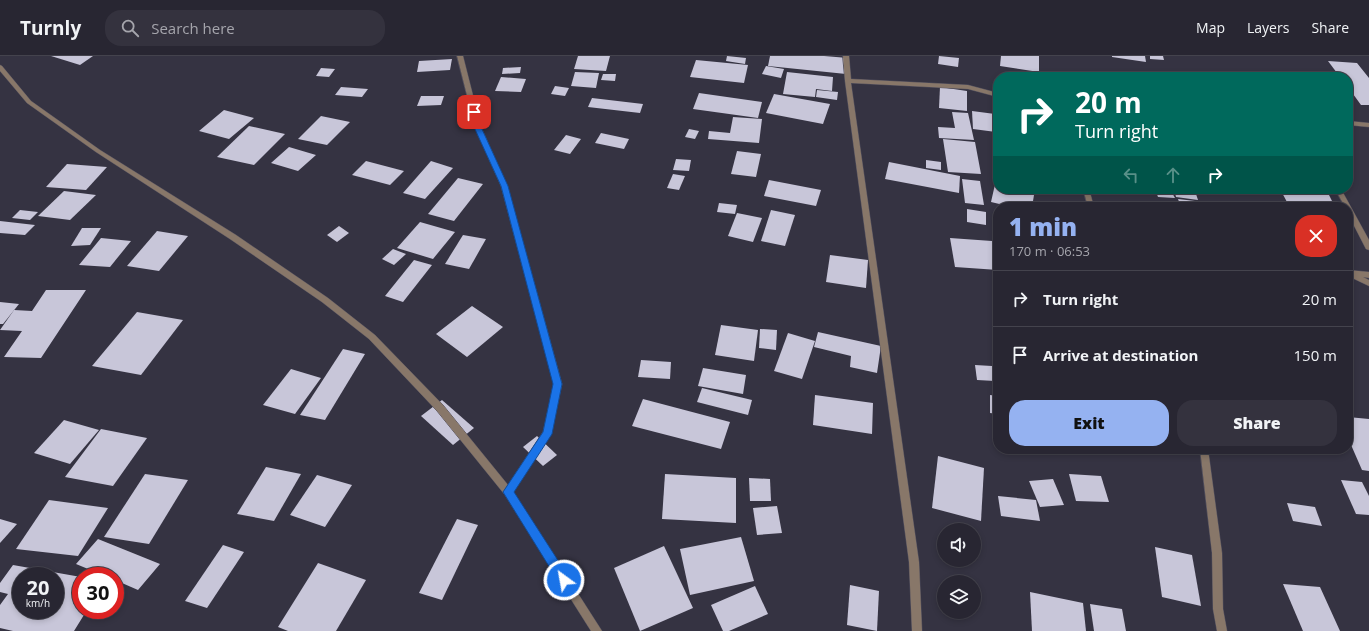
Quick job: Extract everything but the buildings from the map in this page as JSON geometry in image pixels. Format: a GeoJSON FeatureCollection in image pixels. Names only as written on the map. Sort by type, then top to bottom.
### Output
{"type":"FeatureCollection","features":[{"type":"Feature","properties":{"kind":"street"},"geometry":{"type":"LineString","coordinates":[[460,56],[478,127],[504,186],[558,384],[547,434],[508,492]]}},
{"type":"Feature","properties":{"kind":"street"},"geometry":{"type":"LineString","coordinates":[[846,56],[848,81],[914,562],[917,631]]}},
{"type":"Feature","properties":{"kind":"street"},"geometry":{"type":"LineString","coordinates":[[0,67],[29,102],[98,151],[233,237],[326,300],[372,337],[440,408],[508,492],[597,631]]}},
{"type":"Feature","properties":{"kind":"street"},"geometry":{"type":"LineString","coordinates":[[848,81],[968,87],[993,93]]}},
{"type":"Feature","properties":{"kind":"street"},"geometry":{"type":"LineString","coordinates":[[1353,123],[1369,125]]}},
{"type":"Feature","properties":{"kind":"street"},"geometry":{"type":"LineString","coordinates":[[1353,217],[1369,247]]}},
{"type":"Feature","properties":{"kind":"street"},"geometry":{"type":"LineString","coordinates":[[1353,273],[1369,275]]}},
{"type":"Feature","properties":{"kind":"street"},"geometry":{"type":"LineString","coordinates":[[1353,275],[1369,283]]}},
{"type":"Feature","properties":{"kind":"street"},"geometry":{"type":"LineString","coordinates":[[1205,454],[1217,553],[1218,609],[1222,631]]}},
{"type":"Feature","properties":{"kind":"route"},"geometry":{"type":"LineString","coordinates":[[474,112],[478,127],[504,186],[558,384],[547,434],[508,492],[564,580]]}}]}
